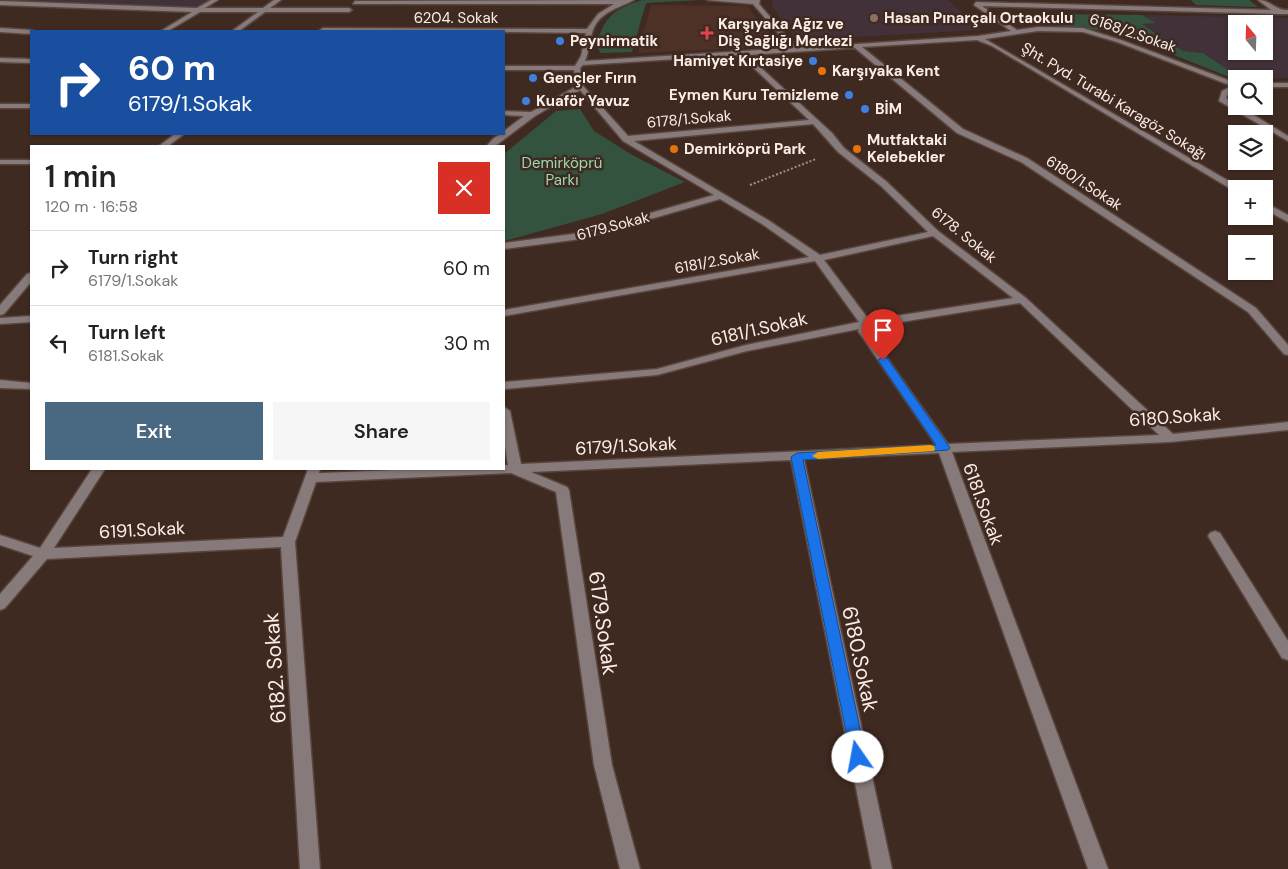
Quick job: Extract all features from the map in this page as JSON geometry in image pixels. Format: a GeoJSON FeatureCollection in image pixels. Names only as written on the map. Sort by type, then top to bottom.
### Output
{"type":"FeatureCollection","features":[{"type":"Feature","properties":{"kind":"street"},"geometry":{"type":"LineString","coordinates":[[166,30],[215,0]]}},
{"type":"Feature","properties":{"kind":"street"},"geometry":{"type":"LineString","coordinates":[[236,30],[278,0]]}},
{"type":"Feature","properties":{"kind":"street"},"geometry":{"type":"LineString","coordinates":[[710,0],[757,1],[756,4],[796,50]]}},
{"type":"Feature","properties":{"kind":"street"},"geometry":{"type":"LineString","coordinates":[[970,0],[1017,33]]}},
{"type":"Feature","properties":{"kind":"street"},"geometry":{"type":"LineString","coordinates":[[1073,0],[1079,7]]}},
{"type":"Feature","properties":{"kind":"street"},"geometry":{"type":"LineString","coordinates":[[1180,0],[1190,10]]}},
{"type":"Feature","properties":{"kind":"street"},"geometry":{"type":"LineString","coordinates":[[1261,0],[1278,12]]}},
{"type":"Feature","properties":{"kind":"street"},"geometry":{"type":"LineString","coordinates":[[342,16],[357,1],[628,1]]}},
{"type":"Feature","properties":{"kind":"street"},"geometry":{"type":"LineString","coordinates":[[505,68],[577,68],[583,63],[589,31],[600,14],[628,1]]}},
{"type":"Feature","properties":{"kind":"street"},"geometry":{"type":"LineString","coordinates":[[0,3],[198,10],[349,10]]}},
{"type":"Feature","properties":{"kind":"street"},"geometry":{"type":"LineString","coordinates":[[976,4],[1288,12]]}},
{"type":"Feature","properties":{"kind":"street"},"geometry":{"type":"LineString","coordinates":[[323,30],[335,21]]}},
{"type":"Feature","properties":{"kind":"street","name":"6168/2.Sokak"},"geometry":{"type":"LineString","coordinates":[[1017,33],[1038,29],[1082,30],[1120,41],[1228,82]]}},
{"type":"Feature","properties":{"kind":"street"},"geometry":{"type":"LineString","coordinates":[[0,30],[30,32]]}},
{"type":"Feature","properties":{"kind":"street","name":"6204. Sokak"},"geometry":{"type":"LineString","coordinates":[[505,31],[589,31]]}},
{"type":"Feature","properties":{"kind":"street","name":"Şht. Pyd. Turabi Karagöz Sokağı"},"geometry":{"type":"LineString","coordinates":[[583,63],[978,38],[1017,33]]}},
{"type":"Feature","properties":{"kind":"street","name":"Şht. Pyd. Turabi Karagöz Sokağı"},"geometry":{"type":"LineString","coordinates":[[978,38],[994,45],[1228,184]]}},
{"type":"Feature","properties":{"kind":"street","name":"6180/1.Sokak"},"geometry":{"type":"LineString","coordinates":[[857,46],[960,131],[1024,160],[1252,310],[1288,352]]}},
{"type":"Feature","properties":{"kind":"street","name":"6178. Sokak"},"geometry":{"type":"LineString","coordinates":[[742,53],[815,122],[841,150],[884,184],[935,233],[1022,300],[1170,438]]}},
{"type":"Feature","properties":{"kind":"street"},"geometry":{"type":"LineString","coordinates":[[0,60],[30,61]]}},
{"type":"Feature","properties":{"kind":"street"},"geometry":{"type":"LineString","coordinates":[[505,134],[532,114],[581,87],[577,68]]}},
{"type":"Feature","properties":{"kind":"street"},"geometry":{"type":"LineString","coordinates":[[1273,85],[1288,85]]}},
{"type":"Feature","properties":{"kind":"street","name":"6181.Sokak"},"geometry":{"type":"LineString","coordinates":[[581,87],[626,139],[765,222],[818,258],[866,324],[862,331],[944,448],[1098,869]]}},
{"type":"Feature","properties":{"kind":"street","name":"6168/2.Sokak"},"geometry":{"type":"LineString","coordinates":[[1228,91],[1222,99],[1228,103]]}},
{"type":"Feature","properties":{"kind":"street"},"geometry":{"type":"LineString","coordinates":[[0,106],[30,106]]}},
{"type":"Feature","properties":{"kind":"street"},"geometry":{"type":"LineString","coordinates":[[505,113],[532,114]]}},
{"type":"Feature","properties":{"kind":"street","name":"6168/2.Sokak"},"geometry":{"type":"LineString","coordinates":[[1248,115],[1288,140]]}},
{"type":"Feature","properties":{"kind":"street","name":"6178/1.Sokak"},"geometry":{"type":"LineString","coordinates":[[626,139],[815,122]]}},
{"type":"Feature","properties":{"kind":"street"},"geometry":{"type":"LineString","coordinates":[[164,145],[179,135]]}},
{"type":"Feature","properties":{"kind":"street"},"geometry":{"type":"LineString","coordinates":[[492,145],[503,135]]}},
{"type":"Feature","properties":{"kind":"street"},"geometry":{"type":"LineString","coordinates":[[0,162],[30,162]]}},
{"type":"Feature","properties":{"kind":"street","name":"6179.Sokak"},"geometry":{"type":"LineString","coordinates":[[505,246],[581,236],[721,196]]}},
{"type":"Feature","properties":{"kind":"street"},"geometry":{"type":"LineString","coordinates":[[1273,211],[1288,220]]}},
{"type":"Feature","properties":{"kind":"street","name":"6181/2.Sokak"},"geometry":{"type":"LineString","coordinates":[[505,314],[818,258],[935,233]]}},
{"type":"Feature","properties":{"kind":"street"},"geometry":{"type":"LineString","coordinates":[[0,312],[30,277]]}},
{"type":"Feature","properties":{"kind":"street","name":"6181/1.Sokak"},"geometry":{"type":"LineString","coordinates":[[505,386],[657,372],[746,348],[866,324],[1022,300]]}},
{"type":"Feature","properties":{"kind":"street"},"geometry":{"type":"LineString","coordinates":[[0,321],[30,319]]}},
{"type":"Feature","properties":{"kind":"street"},"geometry":{"type":"LineString","coordinates":[[0,384],[30,386]]}},
{"type":"Feature","properties":{"kind":"street"},"geometry":{"type":"LineString","coordinates":[[505,416],[516,470]]}},
{"type":"Feature","properties":{"kind":"street","name":"6180.Sokak"},"geometry":{"type":"LineString","coordinates":[[944,448],[1170,438],[1288,426]]}},
{"type":"Feature","properties":{"kind":"street","name":"6179/1.Sokak"},"geometry":{"type":"LineString","coordinates":[[312,473],[516,470],[944,448]]}},
{"type":"Feature","properties":{"kind":"street","name":"6180.Sokak"},"geometry":{"type":"LineString","coordinates":[[797,457],[882,869]]}},
{"type":"Feature","properties":{"kind":"street"},"geometry":{"type":"LineString","coordinates":[[0,604],[42,554],[97,470]]}},
{"type":"Feature","properties":{"kind":"street","name":"6179.Sokak"},"geometry":{"type":"LineString","coordinates":[[516,470],[562,490],[603,764],[630,869]]}},
{"type":"Feature","properties":{"kind":"street","name":"6182. Sokak"},"geometry":{"type":"LineString","coordinates":[[310,869],[288,542],[312,473]]}},
{"type":"Feature","properties":{"kind":"street"},"geometry":{"type":"LineString","coordinates":[[1215,536],[1288,654]]}},
{"type":"Feature","properties":{"kind":"street","name":"6191.Sokak"},"geometry":{"type":"LineString","coordinates":[[0,540],[42,554],[288,542]]}},
{"type":"Feature","properties":{"kind":"path"},"geometry":{"type":"LineString","coordinates":[[721,196],[841,150]]}},
{"type":"Feature","properties":{"kind":"shaded area"},"geometry":{"type":"Polygon","coordinates":[[[0,0],[212,0],[197,9],[0,2],[0,0]]]}},
{"type":"Feature","properties":{"kind":"shaded area","name":"Hasan Pınarçalı Ortaokulu"},"geometry":{"type":"Polygon","coordinates":[[[773,0],[948,0],[981,30],[796,40],[772,6],[773,0]]]}},
{"type":"Feature","properties":{"kind":"shaded area","name":"Karşıyaka Ağız ve Diş Sağlığı Merkezi"},"geometry":{"type":"Polygon","coordinates":[[[651,5],[747,6],[777,43],[768,47],[638,53],[651,5]]]}},
{"type":"Feature","properties":{"kind":"shaded area"},"geometry":{"type":"Polygon","coordinates":[[[1142,15],[1228,17],[1228,60],[1273,60],[1273,18],[1288,18],[1288,78],[1273,78],[1273,70],[1228,70],[1203,53],[1183,51],[1141,23],[1155,23],[1142,15]]]}},
{"type":"Feature","properties":{"kind":"green space"},"geometry":{"type":"Polygon","coordinates":[[[642,0],[701,0],[646,3],[632,52],[601,53],[596,46],[607,21],[617,11],[642,0]]]}},
{"type":"Feature","properties":{"kind":"green space"},"geometry":{"type":"Polygon","coordinates":[[[1191,0],[1249,0],[1258,7],[1196,5],[1191,0]]]}},
{"type":"Feature","properties":{"kind":"green space"},"geometry":{"type":"Polygon","coordinates":[[[1040,14],[1142,15],[1156,23],[1142,24],[1183,51],[1203,53],[1228,70],[1228,76],[1110,30],[1063,29],[1040,14]]]}},
{"type":"Feature","properties":{"kind":"green space","name":"Demirköprü Parkı"},"geometry":{"type":"Polygon","coordinates":[[[580,109],[594,131],[632,155],[685,182],[602,214],[505,241],[505,153],[556,111],[580,109]]]}},
{"type":"Feature","properties":{"kind":"slow traffic"},"geometry":{"type":"LineString","coordinates":[[818,456],[930,449]]}},
{"type":"Feature","properties":{"kind":"place","name":"Hasan Pınarçalı Ortaokulu"},"geometry":{"type":"Point","coordinates":[874,18]}},
{"type":"Feature","properties":{"kind":"place","name":"Karşıyaka Ağız ve Diş Sağlığı Merkezi"},"geometry":{"type":"Point","coordinates":[707,33]}},
{"type":"Feature","properties":{"kind":"place","name":"Peynirmatik"},"geometry":{"type":"Point","coordinates":[560,41]}},
{"type":"Feature","properties":{"kind":"place","name":"Hamiyet Kırtasiye"},"geometry":{"type":"Point","coordinates":[813,61]}},
{"type":"Feature","properties":{"kind":"place","name":"Karşıyaka Kent"},"geometry":{"type":"Point","coordinates":[822,71]}},
{"type":"Feature","properties":{"kind":"place","name":"Gençler Fırın"},"geometry":{"type":"Point","coordinates":[533,78]}},
{"type":"Feature","properties":{"kind":"place","name":"Eymen Kuru Temizleme"},"geometry":{"type":"Point","coordinates":[849,95]}},
{"type":"Feature","properties":{"kind":"place","name":"Kuaför Yavuz"},"geometry":{"type":"Point","coordinates":[526,101]}},
{"type":"Feature","properties":{"kind":"place","name":"BİM"},"geometry":{"type":"Point","coordinates":[865,109]}},
{"type":"Feature","properties":{"kind":"place","name":"Demirköprü Park"},"geometry":{"type":"Point","coordinates":[674,149]}},
{"type":"Feature","properties":{"kind":"place","name":"Mutfaktaki Kelebekler"},"geometry":{"type":"Point","coordinates":[857,149]}},
{"type":"Feature","properties":{"kind":"route"},"geometry":{"type":"LineString","coordinates":[[858,757],[797,457],[944,448],[883,360]]}}]}
